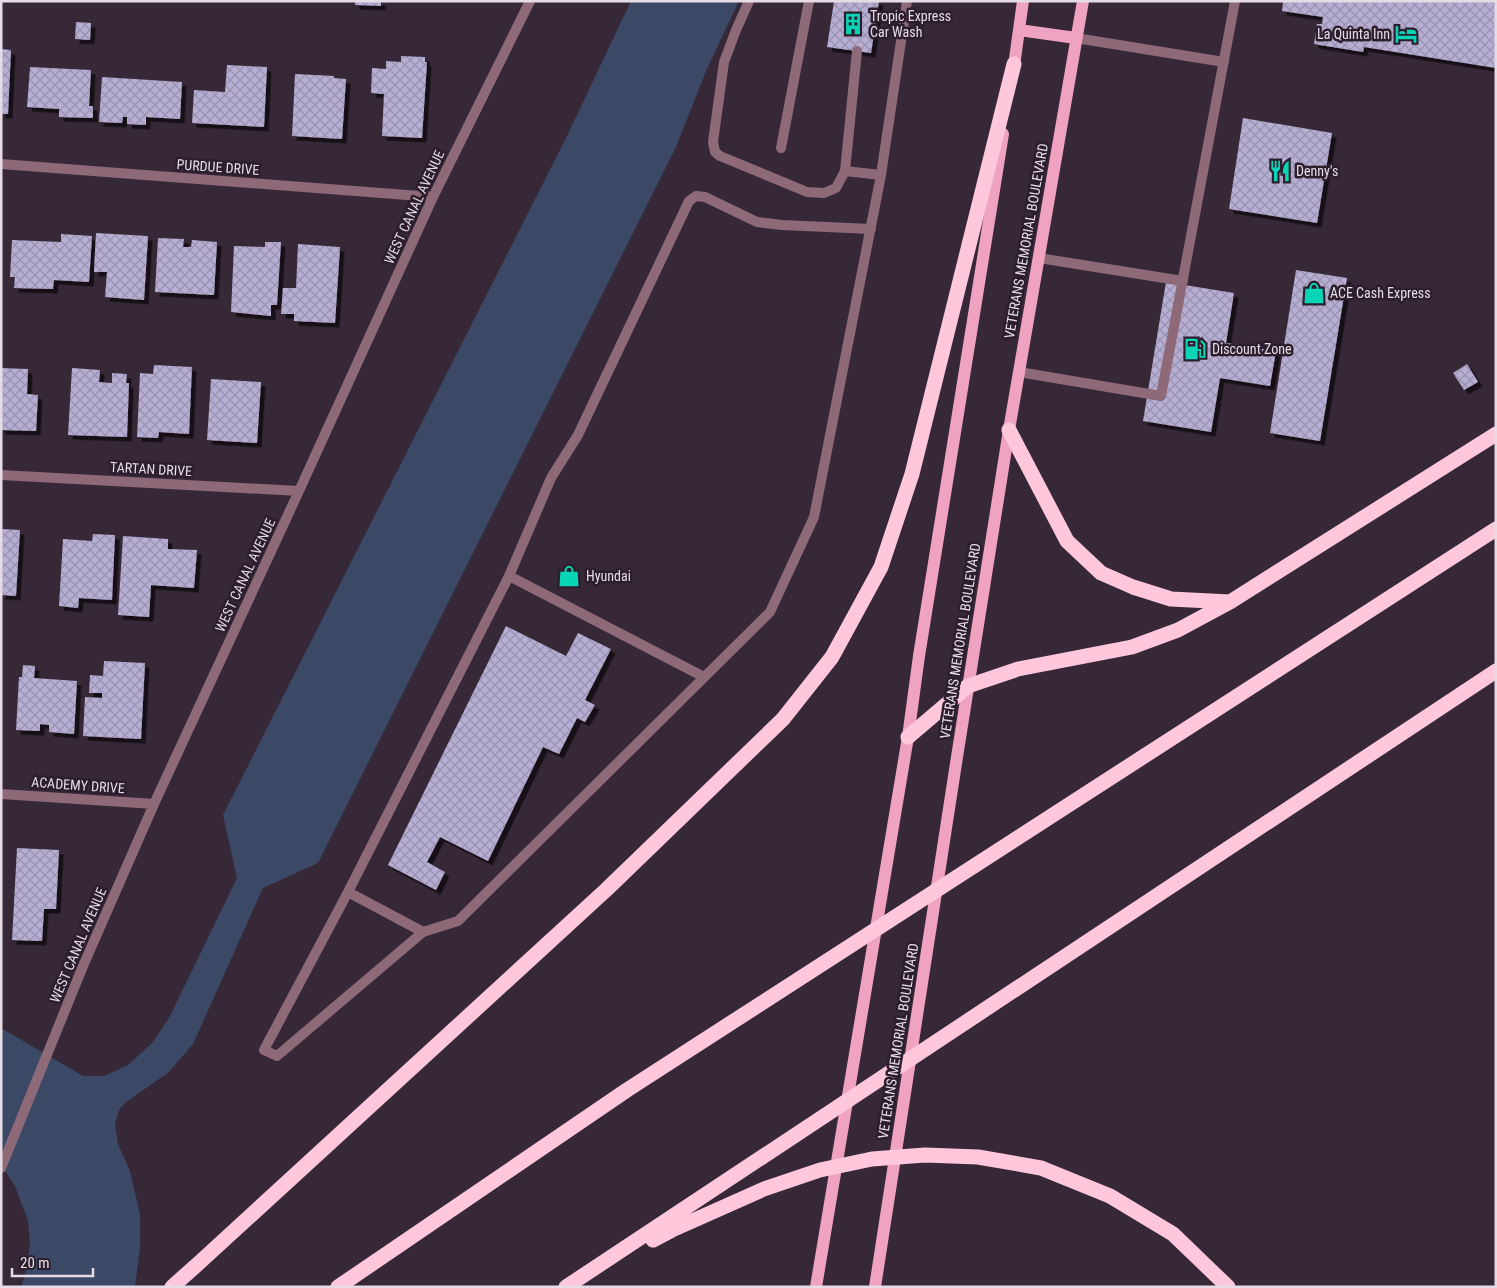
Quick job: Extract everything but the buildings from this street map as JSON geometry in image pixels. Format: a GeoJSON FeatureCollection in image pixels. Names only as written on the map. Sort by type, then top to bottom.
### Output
{"type":"FeatureCollection","features":[{"type":"Feature","properties":{"kind":"highway"},"geometry":{"type":"LineString","coordinates":[[172,1287],[621,875],[783,719],[832,657],[881,566],[912,474],[1014,64]]}},
{"type":"Feature","properties":{"kind":"highway"},"geometry":{"type":"LineString","coordinates":[[1008,430],[1066,541],[1101,573],[1133,587],[1171,599],[1230,602]]}},
{"type":"Feature","properties":{"kind":"highway"},"geometry":{"type":"LineString","coordinates":[[908,737],[968,686],[1018,669],[1132,647],[1178,630],[1230,602],[1496,434]]}},
{"type":"Feature","properties":{"kind":"highway"},"geometry":{"type":"LineString","coordinates":[[338,1287],[627,1090],[1496,528]]}},
{"type":"Feature","properties":{"kind":"highway"},"geometry":{"type":"LineString","coordinates":[[572,1283],[1496,671]]}},
{"type":"Feature","properties":{"kind":"highway"},"geometry":{"type":"LineString","coordinates":[[572,1283],[672,1230],[764,1189],[828,1168],[872,1159],[925,1155],[978,1157],[1040,1168],[1110,1196],[1173,1234],[1228,1287]]}},
{"type":"Feature","properties":{"kind":"main road"},"geometry":{"type":"LineString","coordinates":[[816,1287],[908,737],[919,656],[1023,1]]}},
{"type":"Feature","properties":{"kind":"main road","name":"VETERANS MEMORIAL BOULEVARD"},"geometry":{"type":"LineString","coordinates":[[875,1287],[1008,430],[1083,1]]}},
{"type":"Feature","properties":{"kind":"main road"},"geometry":{"type":"LineString","coordinates":[[1019,30],[1076,38]]}},
{"type":"Feature","properties":{"kind":"street","name":"WEST CANAL AVENUE"},"geometry":{"type":"LineString","coordinates":[[1,1168],[83,966],[154,804],[433,197],[530,1]]}},
{"type":"Feature","properties":{"kind":"street"},"geometry":{"type":"LineString","coordinates":[[749,1],[724,62],[713,142],[715,152],[720,156],[807,192],[824,193],[836,188],[845,171],[857,51]]}},
{"type":"Feature","properties":{"kind":"street"},"geometry":{"type":"LineString","coordinates":[[781,148],[809,1]]}},
{"type":"Feature","properties":{"kind":"street"},"geometry":{"type":"LineString","coordinates":[[871,229],[757,222],[705,197],[696,196],[689,201],[578,435],[551,478],[510,576],[348,892],[264,1050],[277,1056],[423,932],[458,921],[770,612],[814,517],[871,229],[881,175],[907,1]]}},
{"type":"Feature","properties":{"kind":"street"},"geometry":{"type":"LineString","coordinates":[[1018,372],[1161,396],[1235,1]]}},
{"type":"Feature","properties":{"kind":"street"},"geometry":{"type":"LineString","coordinates":[[1076,38],[1224,62]]}},
{"type":"Feature","properties":{"kind":"street","name":"PURDUE DRIVE"},"geometry":{"type":"LineString","coordinates":[[1,164],[433,197]]}},
{"type":"Feature","properties":{"kind":"street"},"geometry":{"type":"LineString","coordinates":[[845,171],[881,175]]}},
{"type":"Feature","properties":{"kind":"street"},"geometry":{"type":"LineString","coordinates":[[1038,258],[1183,281]]}},
{"type":"Feature","properties":{"kind":"street","name":"TARTAN DRIVE"},"geometry":{"type":"LineString","coordinates":[[1,475],[299,492]]}},
{"type":"Feature","properties":{"kind":"street"},"geometry":{"type":"LineString","coordinates":[[510,576],[704,677]]}},
{"type":"Feature","properties":{"kind":"street","name":"ACADEMY DRIVE"},"geometry":{"type":"LineString","coordinates":[[1,794],[154,804]]}},
{"type":"Feature","properties":{"kind":"street"},"geometry":{"type":"LineString","coordinates":[[348,892],[423,932]]}},
{"type":"Feature","properties":{"kind":"water"},"geometry":{"type":"Polygon","coordinates":[[[631,1],[739,1],[706,71],[676,147],[318,863],[263,888],[193,1044],[169,1072],[125,1103],[119,1110],[115,1124],[118,1144],[130,1171],[140,1215],[140,1248],[135,1287],[21,1287],[27,1267],[30,1243],[28,1221],[15,1186],[1,1165],[1,1028],[83,1076],[104,1076],[128,1065],[152,1043],[169,1018],[237,878],[223,815],[566,138],[631,1]]]}},
{"type":"Feature","properties":{"kind":"place","name":"Tropic Express Car Wash"},"geometry":{"type":"Point","coordinates":[853,24]}},
{"type":"Feature","properties":{"kind":"place","name":"La Quinta Inn"},"geometry":{"type":"Point","coordinates":[1406,34]}},
{"type":"Feature","properties":{"kind":"place","name":"Denny's"},"geometry":{"type":"Point","coordinates":[1280,171]}},
{"type":"Feature","properties":{"kind":"place","name":"ACE Cash Express"},"geometry":{"type":"Point","coordinates":[1314,293]}},
{"type":"Feature","properties":{"kind":"place","name":"Discount Zone"},"geometry":{"type":"Point","coordinates":[1195,349]}},
{"type":"Feature","properties":{"kind":"place","name":"Hyundai"},"geometry":{"type":"Point","coordinates":[569,576]}}]}
